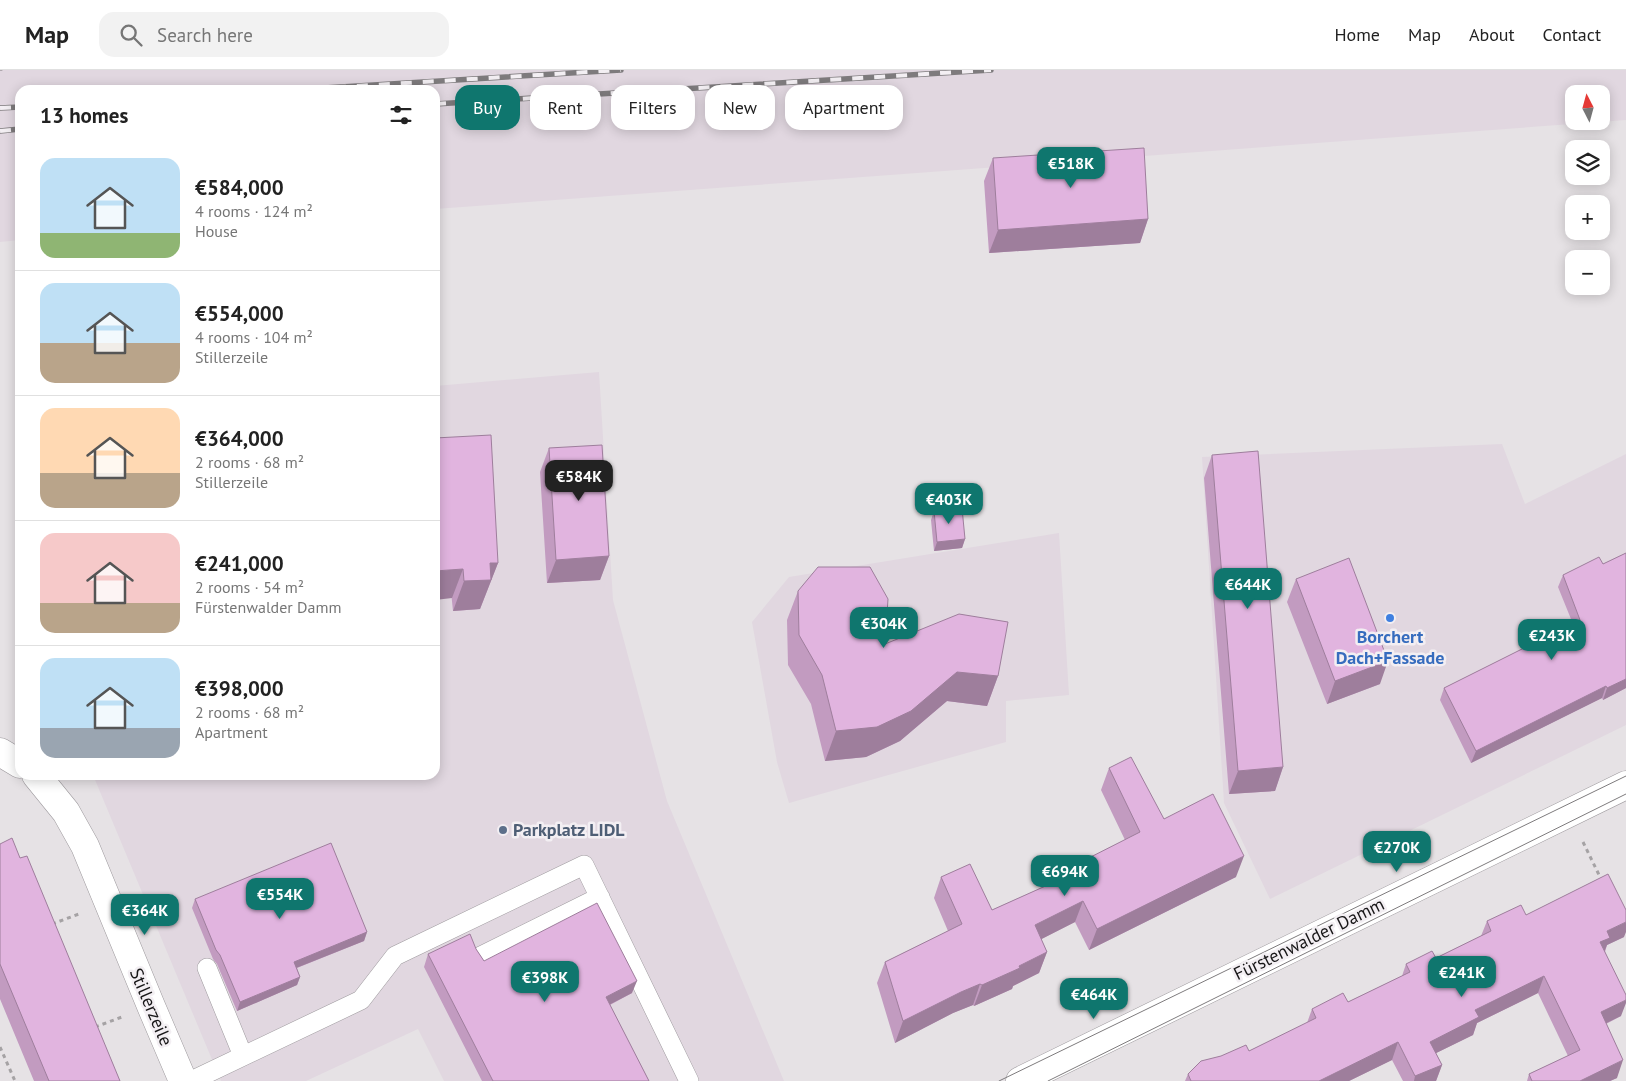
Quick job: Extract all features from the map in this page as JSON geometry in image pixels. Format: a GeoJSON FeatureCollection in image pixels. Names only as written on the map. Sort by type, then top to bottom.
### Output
{"type":"FeatureCollection","features":[{"type":"Feature","properties":{"kind":"main road"},"geometry":{"type":"LineString","coordinates":[[0,752],[15,761]]}},
{"type":"Feature","properties":{"kind":"main road","name":"Stillerzeile"},"geometry":{"type":"LineString","coordinates":[[40,780],[66,812],[86,846],[183,1081]]}},
{"type":"Feature","properties":{"kind":"main road","name":"Fürstenwalder Damm"},"geometry":{"type":"LineString","coordinates":[[1020,1081],[1626,785]]}},
{"type":"Feature","properties":{"kind":"lane"},"geometry":{"type":"LineString","coordinates":[[191,1081],[361,1000],[395,956],[584,864],[689,1081]]}},
{"type":"Feature","properties":{"kind":"lane"},"geometry":{"type":"LineString","coordinates":[[481,956],[600,897]]}},
{"type":"Feature","properties":{"kind":"lane"},"geometry":{"type":"LineString","coordinates":[[207,968],[243,1056]]}},
{"type":"Feature","properties":{"kind":"path"},"geometry":{"type":"LineString","coordinates":[[1568,813],[1604,885]]}},
{"type":"Feature","properties":{"kind":"path"},"geometry":{"type":"LineString","coordinates":[[50,924],[108,903]]}},
{"type":"Feature","properties":{"kind":"path"},"geometry":{"type":"LineString","coordinates":[[93,1028],[151,1006]]}},
{"type":"Feature","properties":{"kind":"path"},"geometry":{"type":"LineString","coordinates":[[0,1047],[15,1081]]}},
{"type":"Feature","properties":{"kind":"shaded area"},"geometry":{"type":"Polygon","coordinates":[[[0,70],[1626,70],[1626,120],[1610,121],[1610,85],[1565,85],[1565,125],[440,209],[440,85],[15,85],[15,240],[0,242],[0,70]]]}},
{"type":"Feature","properties":{"kind":"shaded area"},"geometry":{"type":"Polygon","coordinates":[[[599,372],[613,600],[667,801],[784,1081],[444,1081],[418,1029],[306,1081],[221,1081],[95,780],[440,780],[440,386],[599,372]]]}},
{"type":"Feature","properties":{"kind":"shaded area","name":"Borchert Dach+Fassade"},"geometry":{"type":"Polygon","coordinates":[[[1502,444],[1525,504],[1626,454],[1626,725],[1270,899],[1224,803],[1202,457],[1502,444]]]}},
{"type":"Feature","properties":{"kind":"shaded area"},"geometry":{"type":"Polygon","coordinates":[[[1059,533],[1069,695],[1006,701],[1006,742],[789,803],[777,762],[752,622],[789,577],[1059,533]]]}},
{"type":"Feature","properties":{"kind":"building"},"geometry":{"type":"Polygon","coordinates":[[[1144,148],[1148,219],[998,230],[993,158],[1144,148]]]}},
{"type":"Feature","properties":{"kind":"building"},"geometry":{"type":"Polygon","coordinates":[[[491,435],[498,563],[490,563],[491,580],[464,581],[463,569],[440,571],[440,438],[491,435]]]}},
{"type":"Feature","properties":{"kind":"building"},"geometry":{"type":"Polygon","coordinates":[[[602,445],[609,556],[556,560],[549,448],[602,445]]]}},
{"type":"Feature","properties":{"kind":"building"},"geometry":{"type":"Polygon","coordinates":[[[1258,451],[1283,767],[1238,771],[1212,455],[1258,451]]]}},
{"type":"Feature","properties":{"kind":"building"},"geometry":{"type":"Polygon","coordinates":[[[962,508],[965,539],[937,542],[934,511],[962,508]]]}},
{"type":"Feature","properties":{"kind":"building"},"geometry":{"type":"Polygon","coordinates":[[[1626,553],[1626,679],[1607,688],[1606,686],[1476,751],[1444,688],[1580,620],[1563,575],[1599,557],[1603,564],[1626,553]]]}},
{"type":"Feature","properties":{"kind":"building"},"geometry":{"type":"Polygon","coordinates":[[[1349,558],[1388,661],[1335,681],[1296,579],[1349,558]]]}},
{"type":"Feature","properties":{"kind":"building"},"geometry":{"type":"Polygon","coordinates":[[[818,567],[870,567],[888,599],[885,644],[959,614],[1008,622],[998,676],[957,672],[911,711],[877,727],[836,731],[822,675],[799,635],[798,591],[818,567]]]}},
{"type":"Feature","properties":{"kind":"building"},"geometry":{"type":"Polygon","coordinates":[[[1131,757],[1164,819],[1213,794],[1244,856],[1097,929],[1083,901],[1035,925],[1047,952],[1019,966],[1020,968],[961,992],[903,1021],[885,962],[962,924],[941,877],[970,864],[992,910],[1070,875],[1067,869],[1140,832],[1109,768],[1131,757]]]}},
{"type":"Feature","properties":{"kind":"building"},"geometry":{"type":"Polygon","coordinates":[[[12,838],[20,858],[27,856],[120,1081],[49,1081],[0,964],[0,844],[12,838]]]}},
{"type":"Feature","properties":{"kind":"building"},"geometry":{"type":"Polygon","coordinates":[[[331,843],[367,932],[294,962],[300,977],[240,1002],[195,899],[331,843]]]}},
{"type":"Feature","properties":{"kind":"building"},"geometry":{"type":"Polygon","coordinates":[[[1608,874],[1626,910],[1626,922],[1607,931],[1610,938],[1600,942],[1626,995],[1626,1000],[1601,1012],[1623,1060],[1580,1081],[1532,1081],[1529,1074],[1580,1050],[1544,976],[1475,1010],[1479,1017],[1430,1042],[1442,1065],[1415,1076],[1398,1042],[1319,1081],[1191,1081],[1188,1074],[1201,1061],[1221,1056],[1246,1045],[1249,1051],[1316,1018],[1312,1009],[1343,993],[1348,1002],[1410,972],[1406,964],[1432,951],[1436,958],[1491,931],[1487,921],[1521,905],[1526,915],[1608,874]]]}},
{"type":"Feature","properties":{"kind":"building"},"geometry":{"type":"Polygon","coordinates":[[[597,903],[637,981],[606,997],[649,1081],[493,1081],[428,954],[470,934],[476,949],[484,961],[597,903]]]}},
{"type":"Feature","properties":{"kind":"tram line"},"geometry":{"type":"LineString","coordinates":[[999,1081],[1626,776]]}},
{"type":"Feature","properties":{"kind":"tram line"},"geometry":{"type":"LineString","coordinates":[[1048,1081],[1626,794]]}},
{"type":"Feature","properties":{"kind":"railway"},"geometry":{"type":"LineString","coordinates":[[374,85],[621,70]]}},
{"type":"Feature","properties":{"kind":"railway"},"geometry":{"type":"LineString","coordinates":[[440,104],[991,70]]}},
{"type":"Feature","properties":{"kind":"railway"},"geometry":{"type":"LineString","coordinates":[[0,108],[15,107]]}},
{"type":"Feature","properties":{"kind":"railway"},"geometry":{"type":"LineString","coordinates":[[0,131],[15,130]]}},
{"type":"Feature","properties":{"kind":"place","name":"Borchert Dach+Fassade"},"geometry":{"type":"Point","coordinates":[1390,618]}},
{"type":"Feature","properties":{"kind":"place","name":"Parkplatz LIDL"},"geometry":{"type":"Point","coordinates":[503,830]}}]}
